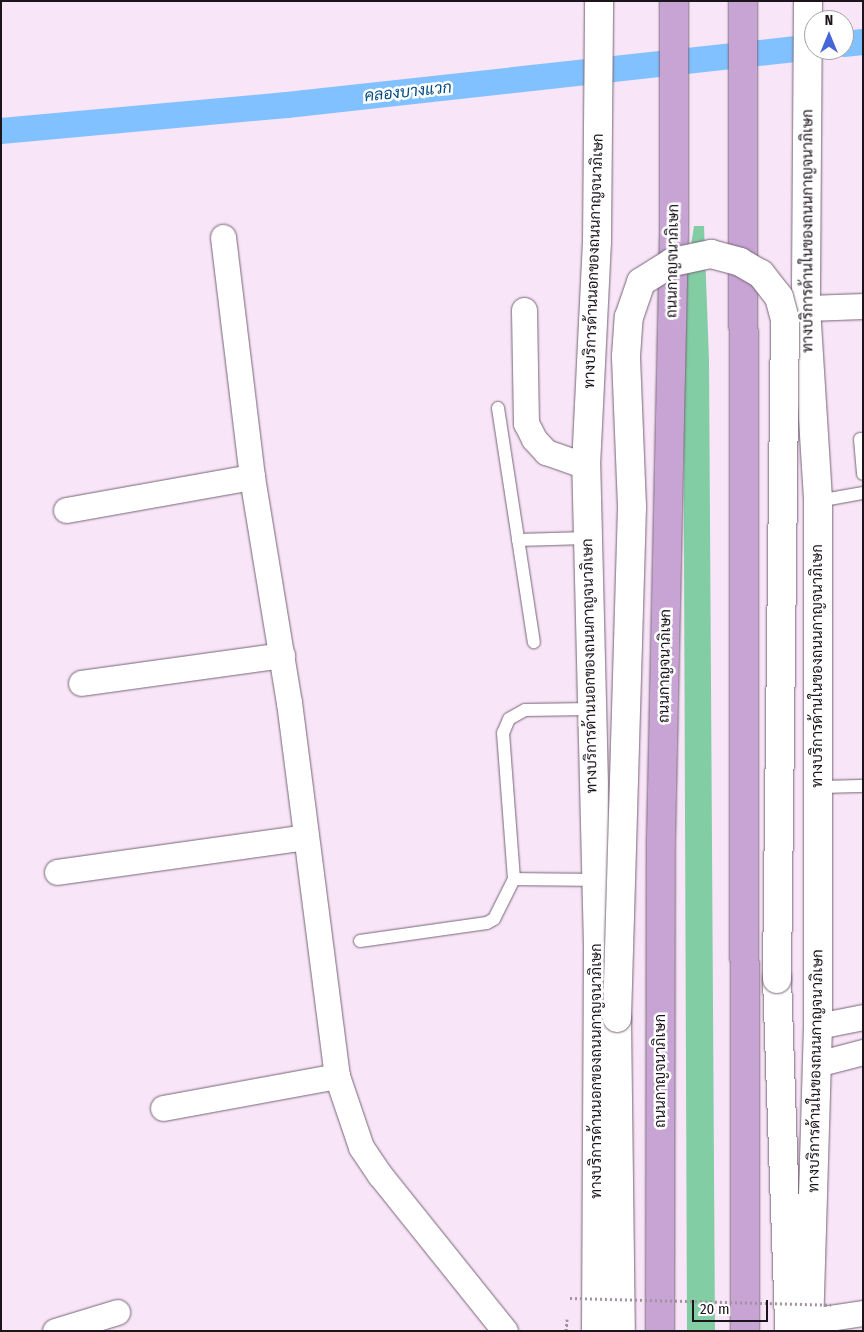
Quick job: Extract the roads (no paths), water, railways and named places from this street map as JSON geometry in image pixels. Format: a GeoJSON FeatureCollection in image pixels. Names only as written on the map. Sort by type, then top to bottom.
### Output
{"type":"FeatureCollection","features":[{"type":"Feature","properties":{"kind":"highway","name":"ถนนกาญจนาภิเษก"},"geometry":{"type":"LineString","coordinates":[[660,1331],[661,838],[674,233],[674,1]]}},
{"type":"Feature","properties":{"kind":"highway"},"geometry":{"type":"LineString","coordinates":[[743,1],[742,228],[745,416],[742,942],[745,1331]]}},
{"type":"Feature","properties":{"kind":"main road","name":"ทางบริการด้านนอกของถนนกาญจนาภิเษก"},"geometry":{"type":"LineString","coordinates":[[596,1331],[598,946],[590,709],[586,466],[597,242],[599,1]]}},
{"type":"Feature","properties":{"kind":"main road","name":"ทางบริการด้านในของถนนกาญจนาภิเษก"},"geometry":{"type":"LineString","coordinates":[[808,1],[806,308],[818,501],[818,1026],[809,1322]]}},
{"type":"Feature","properties":{"kind":"main road"},"geometry":{"type":"LineString","coordinates":[[621,1331],[617,1018],[632,506],[626,356],[629,317],[641,282],[673,262],[711,254],[740,262],[761,274],[780,297],[785,320],[777,979],[809,1322]]}},
{"type":"Feature","properties":{"kind":"street"},"geometry":{"type":"LineString","coordinates":[[223,237],[252,477],[282,655],[337,1076],[361,1147],[375,1168],[505,1331]]}},
{"type":"Feature","properties":{"kind":"street"},"geometry":{"type":"LineString","coordinates":[[806,308],[863,306]]}},
{"type":"Feature","properties":{"kind":"street"},"geometry":{"type":"LineString","coordinates":[[524,310],[526,423],[534,439],[546,452],[586,466]]}},
{"type":"Feature","properties":{"kind":"street"},"geometry":{"type":"LineString","coordinates":[[66,510],[252,477]]}},
{"type":"Feature","properties":{"kind":"street"},"geometry":{"type":"LineString","coordinates":[[81,683],[282,655]]}},
{"type":"Feature","properties":{"kind":"street"},"geometry":{"type":"LineString","coordinates":[[57,872],[306,836]]}},
{"type":"Feature","properties":{"kind":"street"},"geometry":{"type":"LineString","coordinates":[[818,1026],[863,1016]]}},
{"type":"Feature","properties":{"kind":"street"},"geometry":{"type":"LineString","coordinates":[[817,1064],[863,1052]]}},
{"type":"Feature","properties":{"kind":"street"},"geometry":{"type":"LineString","coordinates":[[163,1108],[337,1076]]}},
{"type":"Feature","properties":{"kind":"street"},"geometry":{"type":"LineString","coordinates":[[55,1331],[118,1312]]}},
{"type":"Feature","properties":{"kind":"street"},"geometry":{"type":"LineString","coordinates":[[809,1322],[861,1318]]}},
{"type":"Feature","properties":{"kind":"lane"},"geometry":{"type":"LineString","coordinates":[[498,408],[534,642]]}},
{"type":"Feature","properties":{"kind":"lane"},"geometry":{"type":"LineString","coordinates":[[860,438],[863,474]]}},
{"type":"Feature","properties":{"kind":"lane"},"geometry":{"type":"LineString","coordinates":[[818,501],[863,493]]}},
{"type":"Feature","properties":{"kind":"lane"},"geometry":{"type":"LineString","coordinates":[[518,540],[587,538]]}},
{"type":"Feature","properties":{"kind":"lane"},"geometry":{"type":"LineString","coordinates":[[360,941],[487,923],[494,919],[514,878],[503,733],[509,719],[525,710],[590,709]]}},
{"type":"Feature","properties":{"kind":"lane"},"geometry":{"type":"LineString","coordinates":[[818,787],[863,786]]}},
{"type":"Feature","properties":{"kind":"lane"},"geometry":{"type":"LineString","coordinates":[[514,878],[596,880]]}},
{"type":"Feature","properties":{"kind":"waterway","name":"คลองบางแวก"},"geometry":{"type":"LineString","coordinates":[[854,43],[863,42]]}},
{"type":"Feature","properties":{"kind":"waterway","name":"คลองบางแวก"},"geometry":{"type":"LineString","coordinates":[[1,131],[287,105],[804,48]]}}]}
